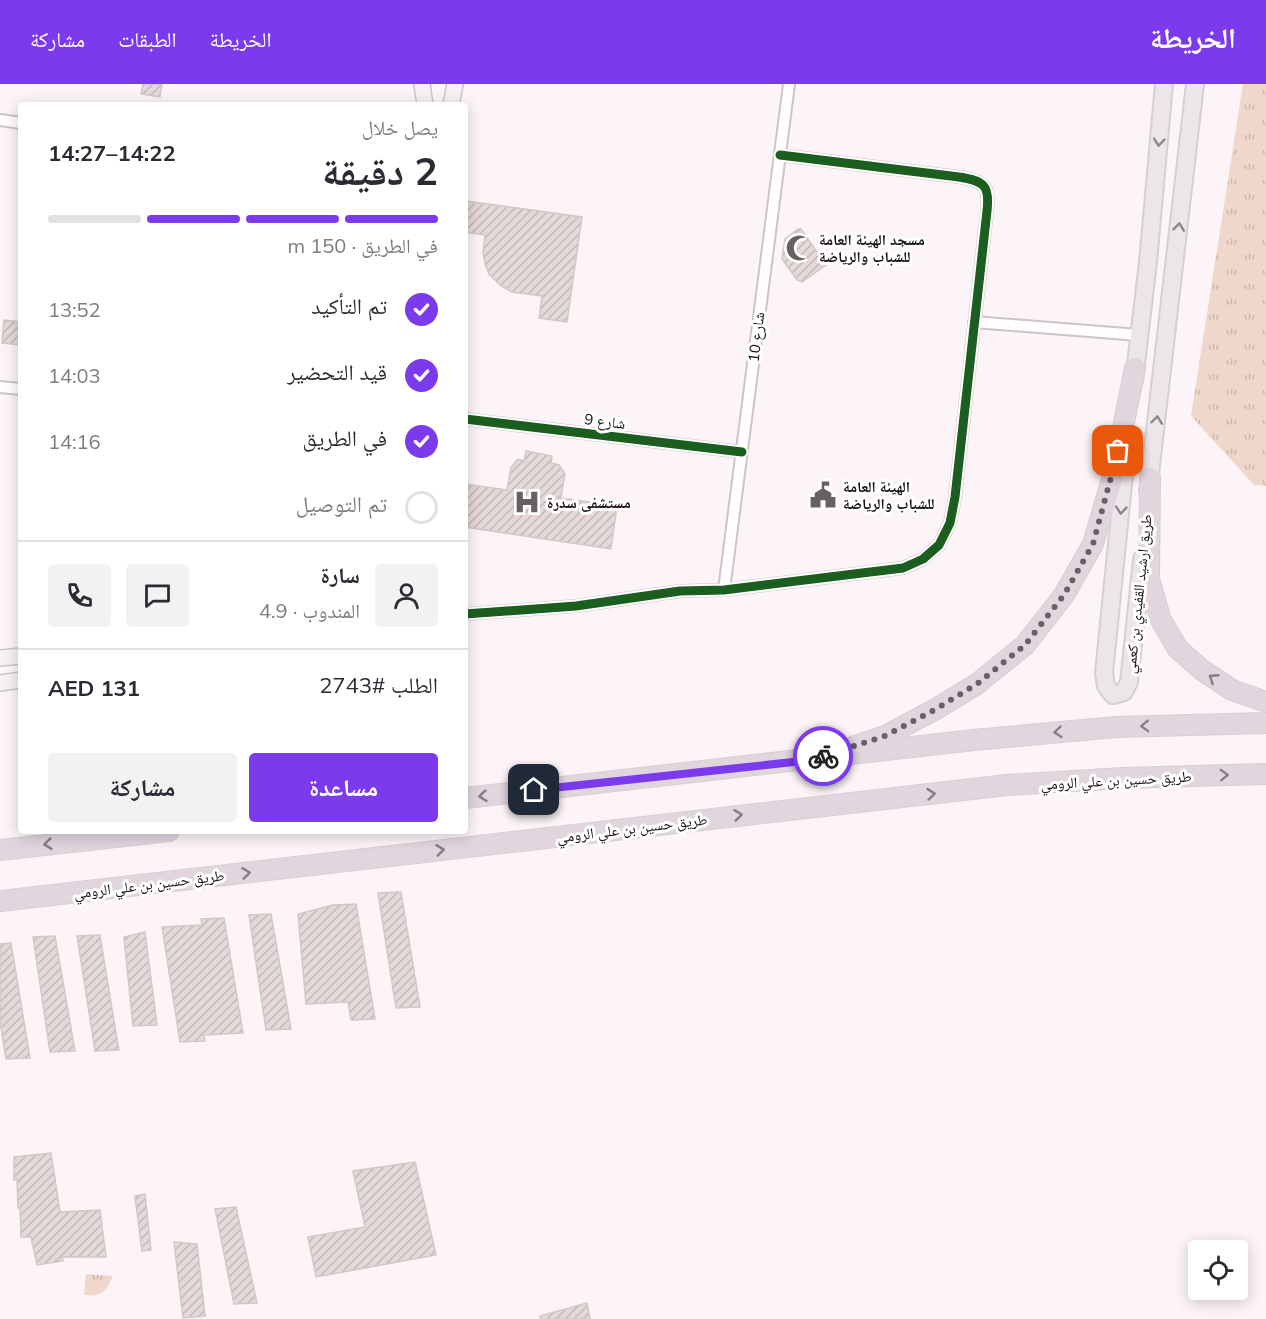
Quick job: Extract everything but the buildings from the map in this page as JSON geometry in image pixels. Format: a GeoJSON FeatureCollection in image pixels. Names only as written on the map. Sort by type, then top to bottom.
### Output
{"type":"FeatureCollection","features":[{"type":"Feature","properties":{"kind":"highway"},"geometry":{"type":"LineString","coordinates":[[812,760],[885,736],[936,709],[977,684],[1025,645],[1064,595],[1093,544],[1113,472],[1135,369]]}},
{"type":"Feature","properties":{"kind":"highway"},"geometry":{"type":"LineString","coordinates":[[1150,478],[1149,579],[1161,620],[1178,649],[1202,670],[1232,690],[1266,702]]}},
{"type":"Feature","properties":{"kind":"highway"},"geometry":{"type":"LineString","coordinates":[[468,798],[974,740],[1116,727],[1266,723]]}},
{"type":"Feature","properties":{"kind":"highway","name":"طريق حسين بن علي الرومي"},"geometry":{"type":"LineString","coordinates":[[0,901],[1007,785],[1123,778],[1266,774]]}},
{"type":"Feature","properties":{"kind":"highway"},"geometry":{"type":"LineString","coordinates":[[0,850],[142,834]]}},
{"type":"Feature","properties":{"kind":"main road","name":"طريق ارشيد القفيدي بن كعمي"},"geometry":{"type":"LineString","coordinates":[[1162,89],[1104,673],[1106,686],[1113,695],[1124,692],[1130,676],[1195,84]]}},
{"type":"Feature","properties":{"kind":"street"},"geometry":{"type":"LineString","coordinates":[[422,84],[425,102]]}},
{"type":"Feature","properties":{"kind":"street"},"geometry":{"type":"LineString","coordinates":[[452,102],[455,84]]}},
{"type":"Feature","properties":{"kind":"street","name":"شارع 10"},"geometry":{"type":"LineString","coordinates":[[724,590],[789,84]]}},
{"type":"Feature","properties":{"kind":"street"},"geometry":{"type":"LineString","coordinates":[[0,120],[18,123]]}},
{"type":"Feature","properties":{"kind":"street"},"geometry":{"type":"LineString","coordinates":[[468,614],[576,606],[680,591],[724,590],[903,568],[923,559],[939,545],[950,523],[955,497],[989,197],[984,185],[977,180],[780,154]]}},
{"type":"Feature","properties":{"kind":"street"},"geometry":{"type":"LineString","coordinates":[[974,322],[1139,335]]}},
{"type":"Feature","properties":{"kind":"street"},"geometry":{"type":"LineString","coordinates":[[0,387],[18,389]]}},
{"type":"Feature","properties":{"kind":"street","name":"شارع 9"},"geometry":{"type":"LineString","coordinates":[[468,419],[742,452]]}},
{"type":"Feature","properties":{"kind":"street"},"geometry":{"type":"LineString","coordinates":[[468,620],[490,614]]}},
{"type":"Feature","properties":{"kind":"street"},"geometry":{"type":"LineString","coordinates":[[0,658],[18,656]]}},
{"type":"Feature","properties":{"kind":"street"},"geometry":{"type":"LineString","coordinates":[[0,683],[18,680]]}},
{"type":"Feature","properties":{"kind":"green space"},"geometry":{"type":"Polygon","coordinates":[[[1243,84],[1266,84],[1266,486],[1254,485],[1191,416],[1243,84]]]}},
{"type":"Feature","properties":{"kind":"green space"},"geometry":{"type":"Polygon","coordinates":[[[86,1274],[113,1276],[103,1292],[84,1295],[86,1274]]]}},
{"type":"Feature","properties":{"kind":"cycle path"},"geometry":{"type":"LineString","coordinates":[[468,614],[576,606],[680,591],[724,590],[903,568],[923,559],[939,545],[950,523],[955,497],[988,202],[986,190],[974,180],[959,177],[780,155]]}},
{"type":"Feature","properties":{"kind":"cycle path"},"geometry":{"type":"LineString","coordinates":[[468,419],[742,452]]}},
{"type":"Feature","properties":{"kind":"way so far"},"geometry":{"type":"LineString","coordinates":[[823,756],[885,736],[936,709],[977,684],[1025,645],[1064,595],[1093,544],[1118,451]]}},
{"type":"Feature","properties":{"kind":"place","name":"مسجد الهيئة العامة للشباب والرياضة"},"geometry":{"type":"Point","coordinates":[799,248]}},
{"type":"Feature","properties":{"kind":"place","name":"الهيئة العامة للشباب والرياضة"},"geometry":{"type":"Point","coordinates":[823,495]}},
{"type":"Feature","properties":{"kind":"place","name":"مستشفى سدرة"},"geometry":{"type":"Point","coordinates":[527,502]}},
{"type":"Feature","properties":{"kind":"route"},"geometry":{"type":"LineString","coordinates":[[534,790],[812,760],[823,756]]}}]}
